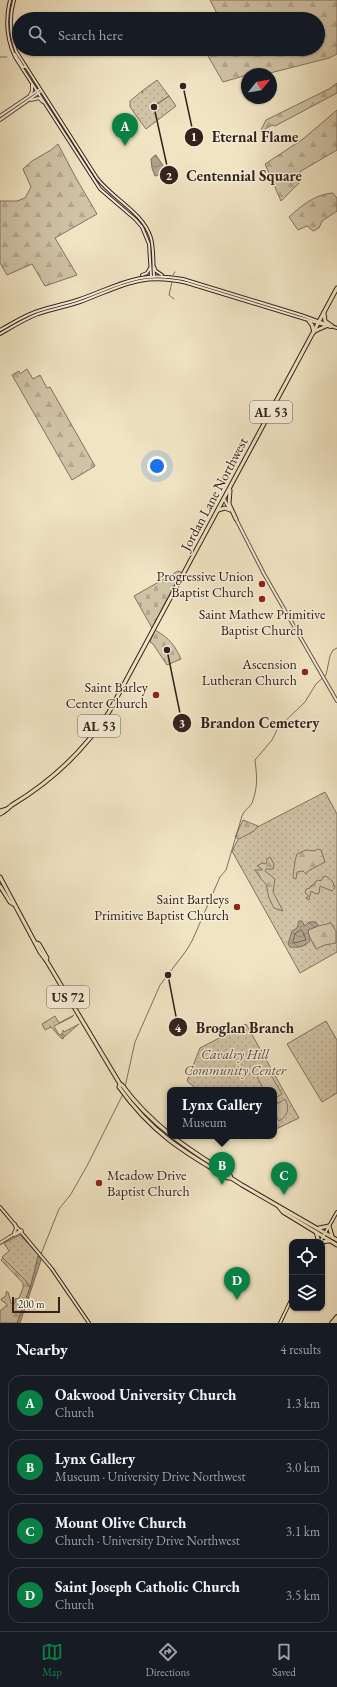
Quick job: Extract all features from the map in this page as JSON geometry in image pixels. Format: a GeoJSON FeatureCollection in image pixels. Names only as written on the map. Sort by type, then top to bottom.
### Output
{"type":"FeatureCollection","features":[{"type":"Feature","properties":{"kind":"highway"},"geometry":{"type":"LineString","coordinates":[[331,1323],[337,1317]]}},
{"type":"Feature","properties":{"kind":"main road"},"geometry":{"type":"LineString","coordinates":[[10,0],[6,23],[12,48]]}},
{"type":"Feature","properties":{"kind":"main road"},"geometry":{"type":"LineString","coordinates":[[12,37],[11,13],[14,0]]}},
{"type":"Feature","properties":{"kind":"main road"},"geometry":{"type":"LineString","coordinates":[[15,56],[23,67],[26,67]]}},
{"type":"Feature","properties":{"kind":"main road"},"geometry":{"type":"LineString","coordinates":[[15,56],[100,189],[135,219],[142,227],[149,244],[152,277]]}},
{"type":"Feature","properties":{"kind":"main road"},"geometry":{"type":"LineString","coordinates":[[20,56],[101,184],[107,191],[136,214],[146,226],[152,245],[156,271],[163,276]]}},
{"type":"Feature","properties":{"kind":"main road"},"geometry":{"type":"LineString","coordinates":[[28,97],[32,91],[32,83]]}},
{"type":"Feature","properties":{"kind":"main road"},"geometry":{"type":"LineString","coordinates":[[0,120],[41,90]]}},
{"type":"Feature","properties":{"kind":"main road"},"geometry":{"type":"LineString","coordinates":[[0,116],[38,92]]}},
{"type":"Feature","properties":{"kind":"main road"},"geometry":{"type":"LineString","coordinates":[[21,105],[36,98],[44,103]]}},
{"type":"Feature","properties":{"kind":"main road"},"geometry":{"type":"LineString","coordinates":[[152,277],[154,263]]}},
{"type":"Feature","properties":{"kind":"main road"},"geometry":{"type":"LineString","coordinates":[[0,330],[35,312],[77,300],[121,282],[138,277],[147,273],[151,266]]}},
{"type":"Feature","properties":{"kind":"main road"},"geometry":{"type":"LineString","coordinates":[[138,277],[163,276],[182,279],[332,326]]}},
{"type":"Feature","properties":{"kind":"main road"},"geometry":{"type":"LineString","coordinates":[[0,334],[40,313],[78,303],[125,284],[152,277],[187,284],[309,321],[318,322],[337,329]]}},
{"type":"Feature","properties":{"kind":"main road","name":"Jordan Lane Northwest"},"geometry":{"type":"LineString","coordinates":[[0,811],[35,791],[60,770],[85,745],[104,720],[337,288]]}},
{"type":"Feature","properties":{"kind":"main road"},"geometry":{"type":"LineString","coordinates":[[324,313],[325,321],[337,329]]}},
{"type":"Feature","properties":{"kind":"main road"},"geometry":{"type":"LineString","coordinates":[[309,321],[314,332],[326,326]]}},
{"type":"Feature","properties":{"kind":"main road"},"geometry":{"type":"LineString","coordinates":[[232,485],[229,496],[229,504],[236,519],[264,574],[337,702]]}},
{"type":"Feature","properties":{"kind":"main road"},"geometry":{"type":"LineString","coordinates":[[224,499],[236,519]]}},
{"type":"Feature","properties":{"kind":"main road"},"geometry":{"type":"LineString","coordinates":[[218,510],[225,508],[230,510]]}},
{"type":"Feature","properties":{"kind":"main road","name":"Jordan Lane Northwest"},"geometry":{"type":"LineString","coordinates":[[0,814],[7,808]]}},
{"type":"Feature","properties":{"kind":"main road","name":"US 72"},"geometry":{"type":"LineString","coordinates":[[0,877],[13,900],[13,904]]}},
{"type":"Feature","properties":{"kind":"main road","name":"US 72"},"geometry":{"type":"LineString","coordinates":[[0,886],[41,948],[47,958],[46,960],[127,1095],[144,1119],[167,1139]]}},
{"type":"Feature","properties":{"kind":"main road","name":"US 72"},"geometry":{"type":"LineString","coordinates":[[127,1095],[155,1124],[167,1133]]}},
{"type":"Feature","properties":{"kind":"main road","name":"US 72"},"geometry":{"type":"LineString","coordinates":[[167,1139],[201,1162],[279,1207],[289,1210],[337,1240]]}},
{"type":"Feature","properties":{"kind":"main road","name":"US 72"},"geometry":{"type":"LineString","coordinates":[[175,1139],[214,1166],[230,1175],[231,1178]]}},
{"type":"Feature","properties":{"kind":"main road"},"geometry":{"type":"LineString","coordinates":[[173,1144],[176,1144],[186,1150],[188,1149]]}},
{"type":"Feature","properties":{"kind":"main road"},"geometry":{"type":"LineString","coordinates":[[201,1162],[203,1161],[214,1166]]}},
{"type":"Feature","properties":{"kind":"main road"},"geometry":{"type":"LineString","coordinates":[[0,1207],[45,1260],[89,1323]]}},
{"type":"Feature","properties":{"kind":"main road","name":"US 72"},"geometry":{"type":"LineString","coordinates":[[279,1207],[283,1212],[337,1245]]}},
{"type":"Feature","properties":{"kind":"main road"},"geometry":{"type":"LineString","coordinates":[[323,1237],[337,1212]]}},
{"type":"Feature","properties":{"kind":"main road"},"geometry":{"type":"LineString","coordinates":[[14,1223],[16,1230],[14,1234]]}},
{"type":"Feature","properties":{"kind":"main road"},"geometry":{"type":"LineString","coordinates":[[318,1228],[329,1226]]}},
{"type":"Feature","properties":{"kind":"main road"},"geometry":{"type":"LineString","coordinates":[[329,1226],[333,1237]]}},
{"type":"Feature","properties":{"kind":"main road"},"geometry":{"type":"LineString","coordinates":[[0,1243],[21,1230]]}},
{"type":"Feature","properties":{"kind":"main road"},"geometry":{"type":"LineString","coordinates":[[316,1232],[319,1239]]}},
{"type":"Feature","properties":{"kind":"main road"},"geometry":{"type":"LineString","coordinates":[[325,1242],[331,1241]]}},
{"type":"Feature","properties":{"kind":"main road"},"geometry":{"type":"LineString","coordinates":[[280,1323],[289,1304]]}},
{"type":"Feature","properties":{"kind":"main road"},"geometry":{"type":"LineString","coordinates":[[331,1323],[337,1314]]}},
{"type":"Feature","properties":{"kind":"green space"},"geometry":{"type":"Polygon","coordinates":[[[210,0],[337,0],[337,54],[329,58],[277,71],[277,68],[241,68],[241,77],[223,82],[208,56],[325,56],[325,12],[216,12],[210,0]]]}},
{"type":"Feature","properties":{"kind":"green space"},"geometry":{"type":"Polygon","coordinates":[[[157,80],[169,96],[176,106],[146,129],[130,107],[130,101],[157,80]],[[169,96],[153,105],[152,108],[155,109],[155,106],[169,96]]]}},
{"type":"Feature","properties":{"kind":"green space"},"geometry":{"type":"Polygon","coordinates":[[[337,83],[337,93],[275,126],[272,125],[260,132],[266,120],[329,89],[337,83]]]}},
{"type":"Feature","properties":{"kind":"green space"},"geometry":{"type":"Polygon","coordinates":[[[337,110],[337,150],[301,171],[299,174],[299,183],[281,201],[265,164],[303,139],[337,110]]]}},
{"type":"Feature","properties":{"kind":"green space"},"geometry":{"type":"Polygon","coordinates":[[[58,144],[97,214],[55,238],[77,275],[45,286],[32,264],[7,275],[0,263],[0,201],[17,201],[25,198],[31,187],[23,169],[32,161],[58,144]]]}},
{"type":"Feature","properties":{"kind":"green space"},"geometry":{"type":"Polygon","coordinates":[[[333,193],[337,198],[337,211],[322,221],[319,228],[313,231],[307,226],[298,230],[289,217],[314,198],[333,193]]]}},
{"type":"Feature","properties":{"kind":"green space"},"geometry":{"type":"Polygon","coordinates":[[[27,369],[33,379],[40,375],[47,388],[50,387],[95,466],[72,480],[12,375],[19,371],[20,374],[27,369]]]}},
{"type":"Feature","properties":{"kind":"green space"},"geometry":{"type":"Polygon","coordinates":[[[178,571],[181,572],[152,628],[134,596],[178,571]]]}},
{"type":"Feature","properties":{"kind":"green space"},"geometry":{"type":"Polygon","coordinates":[[[155,630],[171,642],[181,659],[167,665],[153,644],[150,642],[155,630]]]}},
{"type":"Feature","properties":{"kind":"green space"},"geometry":{"type":"Polygon","coordinates":[[[325,792],[337,814],[337,952],[300,973],[232,851],[240,836],[325,792]]]}},
{"type":"Feature","properties":{"kind":"green space"},"geometry":{"type":"Polygon","coordinates":[[[243,820],[258,826],[254,831],[239,839],[235,837],[243,820]]]}},
{"type":"Feature","properties":{"kind":"green space"},"geometry":{"type":"Polygon","coordinates":[[[317,849],[321,850],[325,862],[308,871],[306,874],[303,871],[297,872],[296,879],[293,878],[297,854],[306,850],[315,851],[317,849]]]}},
{"type":"Feature","properties":{"kind":"green space"},"geometry":{"type":"Polygon","coordinates":[[[270,857],[274,864],[273,869],[266,869],[265,871],[275,879],[273,892],[283,911],[274,908],[269,898],[266,884],[255,870],[262,870],[257,866],[262,863],[266,864],[267,859],[270,857]]]}},
{"type":"Feature","properties":{"kind":"green space"},"geometry":{"type":"Polygon","coordinates":[[[326,876],[333,882],[335,888],[332,891],[320,886],[319,893],[316,894],[311,891],[309,900],[306,898],[308,895],[305,893],[306,889],[315,884],[317,880],[321,881],[323,877],[326,876]]]}},
{"type":"Feature","properties":{"kind":"green space"},"geometry":{"type":"Polygon","coordinates":[[[331,923],[336,931],[336,943],[325,945],[316,949],[307,932],[308,930],[331,923]]]}},
{"type":"Feature","properties":{"kind":"green space"},"geometry":{"type":"Polygon","coordinates":[[[74,1015],[54,1026],[59,1035],[63,1033],[63,1030],[64,1032],[79,1024],[64,1037],[64,1035],[61,1035],[64,1038],[62,1039],[51,1027],[45,1030],[42,1024],[55,1016],[59,1023],[74,1015]]]}},
{"type":"Feature","properties":{"kind":"green space"},"geometry":{"type":"Polygon","coordinates":[[[326,1021],[337,1040],[337,1093],[322,1102],[287,1044],[326,1021]]]}},
{"type":"Feature","properties":{"kind":"green space","name":"Cavalry Hill Community Center"},"geometry":{"type":"Polygon","coordinates":[[[246,1024],[299,1118],[277,1129],[277,1087],[194,1087],[187,1081],[200,1048],[246,1024]]]}},
{"type":"Feature","properties":{"kind":"green space"},"geometry":{"type":"Polygon","coordinates":[[[268,1070],[282,1094],[277,1097],[277,1087],[262,1087],[257,1077],[268,1070]]]}},
{"type":"Feature","properties":{"kind":"green space"},"geometry":{"type":"Polygon","coordinates":[[[285,1099],[288,1109],[284,1117],[279,1121],[277,1117],[277,1104],[285,1099]]]}},
{"type":"Feature","properties":{"kind":"green space"},"geometry":{"type":"Polygon","coordinates":[[[20,1235],[39,1255],[30,1288],[2,1257],[9,1251],[4,1243],[20,1235]]]}},
{"type":"Feature","properties":{"kind":"green space"},"geometry":{"type":"Polygon","coordinates":[[[3,1258],[27,1282],[30,1288],[17,1323],[0,1323],[0,1311],[7,1305],[1,1299],[6,1296],[6,1292],[8,1292],[11,1303],[15,1303],[15,1299],[19,1298],[23,1288],[23,1283],[1,1260],[3,1258]]]}},
{"type":"Feature","properties":{"kind":"water"},"geometry":{"type":"Polygon","coordinates":[[[156,155],[166,170],[155,176],[151,159],[156,155]]]}},
{"type":"Feature","properties":{"kind":"water"},"geometry":{"type":"Polygon","coordinates":[[[299,921],[302,921],[305,926],[309,922],[316,922],[318,926],[308,930],[310,940],[304,946],[290,947],[288,944],[292,931],[297,928],[299,921]]]}},
{"type":"Feature","properties":{"kind":"water"},"geometry":{"type":"Polygon","coordinates":[[[38,1256],[41,1260],[20,1323],[17,1323],[31,1285],[38,1256]]]}},
{"type":"Feature","properties":{"kind":"waterway"},"geometry":{"type":"LineString","coordinates":[[0,57],[7,57]]}},
{"type":"Feature","properties":{"kind":"waterway"},"geometry":{"type":"LineString","coordinates":[[172,282],[169,295],[174,299]]}},
{"type":"Feature","properties":{"kind":"waterway"},"geometry":{"type":"LineString","coordinates":[[125,1087],[135,1042],[160,985],[192,941],[220,877],[226,870],[242,816],[252,803],[254,797],[256,782],[255,760],[272,740],[278,728],[305,702],[316,684],[326,675],[330,656],[333,650],[337,648]]}},
{"type":"Feature","properties":{"kind":"waterway"},"geometry":{"type":"LineString","coordinates":[[41,1254],[59,1209],[71,1194],[88,1164],[123,1094]]}},
{"type":"Feature","properties":{"kind":"place","name":"Eternal Flame"},"geometry":{"type":"Point","coordinates":[183,86]}},
{"type":"Feature","properties":{"kind":"place","name":"Centennial Square"},"geometry":{"type":"Point","coordinates":[154,107]}},
{"type":"Feature","properties":{"kind":"place","name":"Oakwood University Church"},"geometry":{"type":"Point","coordinates":[125,146]}},
{"type":"Feature","properties":{"kind":"place","name":"Progressive Union Baptist Church"},"geometry":{"type":"Point","coordinates":[262,584]}},
{"type":"Feature","properties":{"kind":"place","name":"Saint Mathew Primitive Baptist Church"},"geometry":{"type":"Point","coordinates":[262,599]}},
{"type":"Feature","properties":{"kind":"place","name":"Brandon Cemetery"},"geometry":{"type":"Point","coordinates":[167,650]}},
{"type":"Feature","properties":{"kind":"place","name":"Ascension Lutheran Church"},"geometry":{"type":"Point","coordinates":[305,672]}},
{"type":"Feature","properties":{"kind":"place","name":"Saint Barley Center Church"},"geometry":{"type":"Point","coordinates":[156,695]}},
{"type":"Feature","properties":{"kind":"place","name":"Saint Bartleys Primitive Baptist Church"},"geometry":{"type":"Point","coordinates":[237,907]}},
{"type":"Feature","properties":{"kind":"place","name":"Broglan Branch"},"geometry":{"type":"Point","coordinates":[168,975]}},
{"type":"Feature","properties":{"kind":"place","name":"Meadow Drive Baptist Church"},"geometry":{"type":"Point","coordinates":[99,1183]}},
{"type":"Feature","properties":{"kind":"place","name":"Lynx Gallery"},"geometry":{"type":"Point","coordinates":[222,1185]}},
{"type":"Feature","properties":{"kind":"place","name":"Mount Olive Church"},"geometry":{"type":"Point","coordinates":[284,1195]}},
{"type":"Feature","properties":{"kind":"place","name":"Saint Joseph Catholic Church"},"geometry":{"type":"Point","coordinates":[237,1300]}}]}
